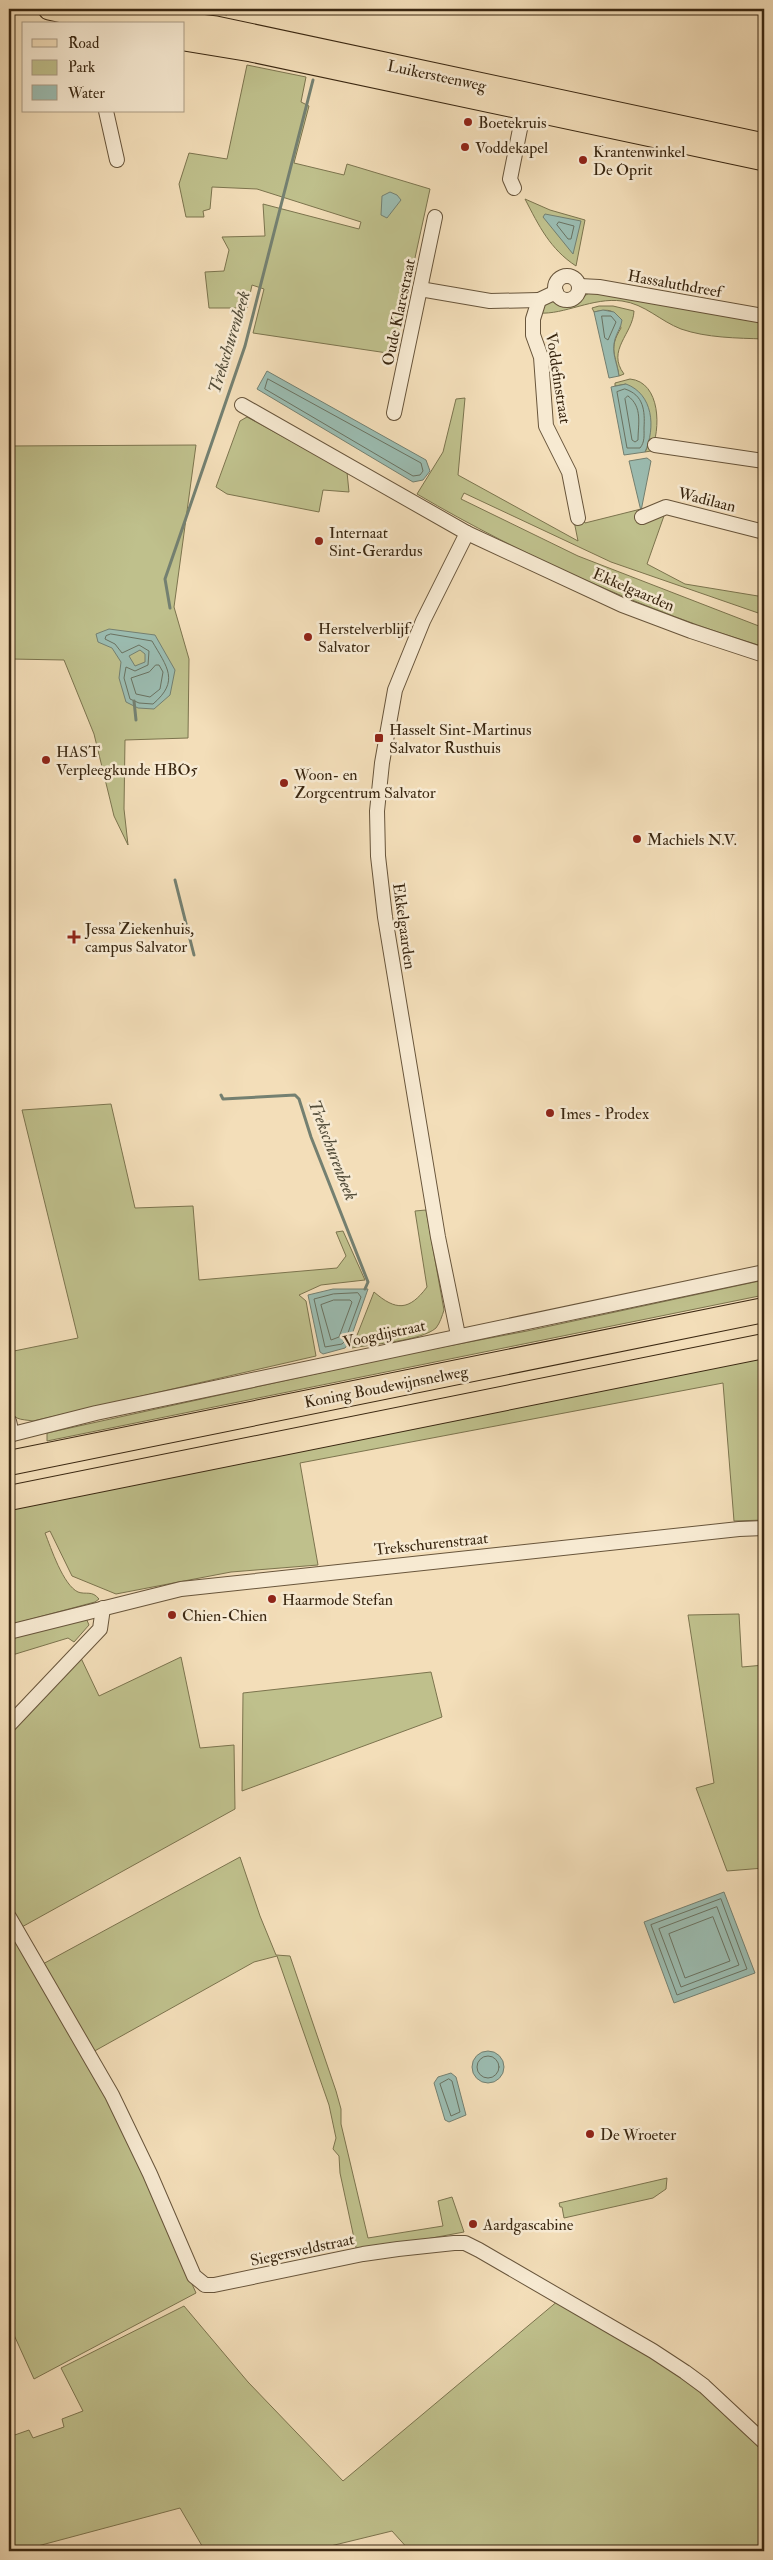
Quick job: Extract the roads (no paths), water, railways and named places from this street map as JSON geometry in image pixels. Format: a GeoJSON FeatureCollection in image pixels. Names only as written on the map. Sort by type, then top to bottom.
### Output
{"type":"FeatureCollection","features":[{"type":"Feature","properties":{"kind":"highway","name":"Koning Boudewijnsnelweg"},"geometry":{"type":"LineString","coordinates":[[9,1463],[764,1310]]}},
{"type":"Feature","properties":{"kind":"highway"},"geometry":{"type":"LineString","coordinates":[[9,1498],[764,1346]]}},
{"type":"Feature","properties":{"kind":"main road"},"geometry":{"type":"LineString","coordinates":[[49,9],[108,22]]}},
{"type":"Feature","properties":{"kind":"main road","name":"Luikersteenweg"},"geometry":{"type":"LineString","coordinates":[[110,9],[174,22]]}},
{"type":"Feature","properties":{"kind":"main road","name":"Luikersteenweg"},"geometry":{"type":"LineString","coordinates":[[185,24],[216,28],[764,144]]}},
{"type":"Feature","properties":{"kind":"main road","name":"Luikersteenweg"},"geometry":{"type":"LineString","coordinates":[[185,40],[251,51],[764,160]]}},
{"type":"Feature","properties":{"kind":"street"},"geometry":{"type":"LineString","coordinates":[[514,188],[510,179],[524,109]]}},
{"type":"Feature","properties":{"kind":"street"},"geometry":{"type":"LineString","coordinates":[[106,112],[117,160]]}},
{"type":"Feature","properties":{"kind":"street","name":"Oude Klarestraat"},"geometry":{"type":"LineString","coordinates":[[394,413],[435,217]]}},
{"type":"Feature","properties":{"kind":"street","name":"Hassaluthdreef"},"geometry":{"type":"LineString","coordinates":[[539,300],[556,292],[557,282],[566,276],[573,277],[580,286],[599,287],[764,316]]}},
{"type":"Feature","properties":{"kind":"street"},"geometry":{"type":"LineString","coordinates":[[420,290],[490,301],[539,300]]}},
{"type":"Feature","properties":{"kind":"street","name":"Voddefinstraat"},"geometry":{"type":"LineString","coordinates":[[539,300],[533,319],[533,336],[541,357],[546,426],[569,472],[578,518]]}},
{"type":"Feature","properties":{"kind":"street","name":"Ekkelgaarden"},"geometry":{"type":"LineString","coordinates":[[242,405],[467,533],[622,605],[691,631],[764,655]]}},
{"type":"Feature","properties":{"kind":"street"},"geometry":{"type":"LineString","coordinates":[[655,445],[764,461]]}},
{"type":"Feature","properties":{"kind":"street","name":"Wadilaan"},"geometry":{"type":"LineString","coordinates":[[642,517],[666,506],[764,532]]}},
{"type":"Feature","properties":{"kind":"street","name":"Ekkelgaarden"},"geometry":{"type":"LineString","coordinates":[[458,1335],[438,1237],[385,917],[378,856],[377,811],[382,763],[395,690],[423,621],[467,533]]}},
{"type":"Feature","properties":{"kind":"street","name":"Voogdijstraat"},"geometry":{"type":"LineString","coordinates":[[10,1430],[764,1272]]}},
{"type":"Feature","properties":{"kind":"street","name":"Trekschurenstraat"},"geometry":{"type":"LineString","coordinates":[[9,1632],[181,1589],[236,1581],[668,1536],[764,1528]]}},
{"type":"Feature","properties":{"kind":"street"},"geometry":{"type":"LineString","coordinates":[[9,1725],[100,1630],[104,1618],[103,1608]]}},
{"type":"Feature","properties":{"kind":"street","name":"Siegersveldstraat"},"geometry":{"type":"LineString","coordinates":[[9,1917],[112,2095],[150,2174],[194,2276],[200,2282],[214,2286],[363,2254],[429,2245],[465,2243],[654,2351],[704,2386],[764,2442]]}},
{"type":"Feature","properties":{"kind":"water"},"geometry":{"type":"Polygon","coordinates":[[[390,192],[397,195],[401,200],[387,218],[381,215],[382,196],[390,192]]]}},
{"type":"Feature","properties":{"kind":"water"},"geometry":{"type":"Polygon","coordinates":[[[545,214],[581,221],[573,254],[543,217],[545,214]]]}},
{"type":"Feature","properties":{"kind":"water"},"geometry":{"type":"Polygon","coordinates":[[[603,310],[614,312],[622,320],[615,339],[614,349],[619,376],[609,378],[594,312],[603,310]]]}},
{"type":"Feature","properties":{"kind":"water"},"geometry":{"type":"Polygon","coordinates":[[[267,371],[426,460],[430,471],[423,480],[413,482],[257,389],[267,371]]]}},
{"type":"Feature","properties":{"kind":"water"},"geometry":{"type":"Polygon","coordinates":[[[626,384],[642,395],[650,412],[651,422],[645,452],[624,455],[611,387],[626,384]]]}},
{"type":"Feature","properties":{"kind":"water"},"geometry":{"type":"Polygon","coordinates":[[[647,458],[651,461],[641,511],[629,461],[647,458]]]}},
{"type":"Feature","properties":{"kind":"water"},"geometry":{"type":"Polygon","coordinates":[[[109,629],[155,635],[175,670],[170,695],[154,709],[138,708],[126,702],[119,678],[121,662],[112,648],[98,642],[96,634],[109,629]],[[140,650],[129,656],[135,666],[145,662],[145,654],[140,650]]]}},
{"type":"Feature","properties":{"kind":"water"},"geometry":{"type":"Polygon","coordinates":[[[333,1289],[368,1289],[349,1343],[345,1348],[323,1354],[320,1352],[308,1295],[333,1289]]]}},
{"type":"Feature","properties":{"kind":"water"},"geometry":{"type":"Polygon","coordinates":[[[724,1892],[755,1973],[674,2003],[644,1922],[724,1892]]]}},
{"type":"Feature","properties":{"kind":"water"},"geometry":{"type":"Polygon","coordinates":[[[488,2051],[494,2052],[499,2056],[503,2061],[503,2073],[499,2078],[494,2082],[488,2083],[482,2082],[477,2078],[473,2073],[472,2067],[473,2061],[477,2056],[482,2052],[488,2051]]]}},
{"type":"Feature","properties":{"kind":"water"},"geometry":{"type":"Polygon","coordinates":[[[451,2073],[456,2077],[466,2115],[449,2122],[445,2120],[434,2083],[438,2077],[451,2073]]]}},
{"type":"Feature","properties":{"kind":"waterway","name":"Trekschurenbeek"},"geometry":{"type":"LineString","coordinates":[[170,608],[165,579],[245,346],[313,80]]}},
{"type":"Feature","properties":{"kind":"waterway","name":"Trekschurenbeek"},"geometry":{"type":"LineString","coordinates":[[134,701],[136,720]]}},
{"type":"Feature","properties":{"kind":"waterway","name":"Trekschurenbeek"},"geometry":{"type":"LineString","coordinates":[[175,880],[194,955]]}},
{"type":"Feature","properties":{"kind":"waterway","name":"Trekschurenbeek"},"geometry":{"type":"LineString","coordinates":[[221,1095],[223,1099],[295,1095],[299,1099],[311,1137],[368,1282],[365,1289]]}},
{"type":"Feature","properties":{"kind":"place","name":"Boetekruis"},"geometry":{"type":"Point","coordinates":[468,122]}},
{"type":"Feature","properties":{"kind":"place","name":"Voddekapel"},"geometry":{"type":"Point","coordinates":[465,147]}},
{"type":"Feature","properties":{"kind":"place","name":"Krantenwinkel De Oprit"},"geometry":{"type":"Point","coordinates":[583,160]}},
{"type":"Feature","properties":{"kind":"place","name":"Internaat Sint-Gerardus"},"geometry":{"type":"Point","coordinates":[319,541]}},
{"type":"Feature","properties":{"kind":"place","name":"Herstelverblijf Salvator"},"geometry":{"type":"Point","coordinates":[308,637]}},
{"type":"Feature","properties":{"kind":"place","name":"Hasselt Sint-Martinus Salvator Rusthuis"},"geometry":{"type":"Point","coordinates":[379,738]}},
{"type":"Feature","properties":{"kind":"place","name":"HAST Verpleegkunde HBO5"},"geometry":{"type":"Point","coordinates":[46,760]}},
{"type":"Feature","properties":{"kind":"place","name":"Woon- en Zorgcentrum Salvator"},"geometry":{"type":"Point","coordinates":[284,783]}},
{"type":"Feature","properties":{"kind":"place","name":"Machiels N.V."},"geometry":{"type":"Point","coordinates":[637,839]}},
{"type":"Feature","properties":{"kind":"place","name":"Jessa Ziekenhuis, campus Salvator"},"geometry":{"type":"Point","coordinates":[74,937]}},
{"type":"Feature","properties":{"kind":"place","name":"Imes - Prodex"},"geometry":{"type":"Point","coordinates":[550,1113]}},
{"type":"Feature","properties":{"kind":"place","name":"Haarmode Stefan"},"geometry":{"type":"Point","coordinates":[272,1599]}},
{"type":"Feature","properties":{"kind":"place","name":"Chien-Chien"},"geometry":{"type":"Point","coordinates":[172,1615]}},
{"type":"Feature","properties":{"kind":"place","name":"De Wroeter"},"geometry":{"type":"Point","coordinates":[590,2134]}},
{"type":"Feature","properties":{"kind":"place","name":"Aardgascabine"},"geometry":{"type":"Point","coordinates":[473,2224]}}]}
